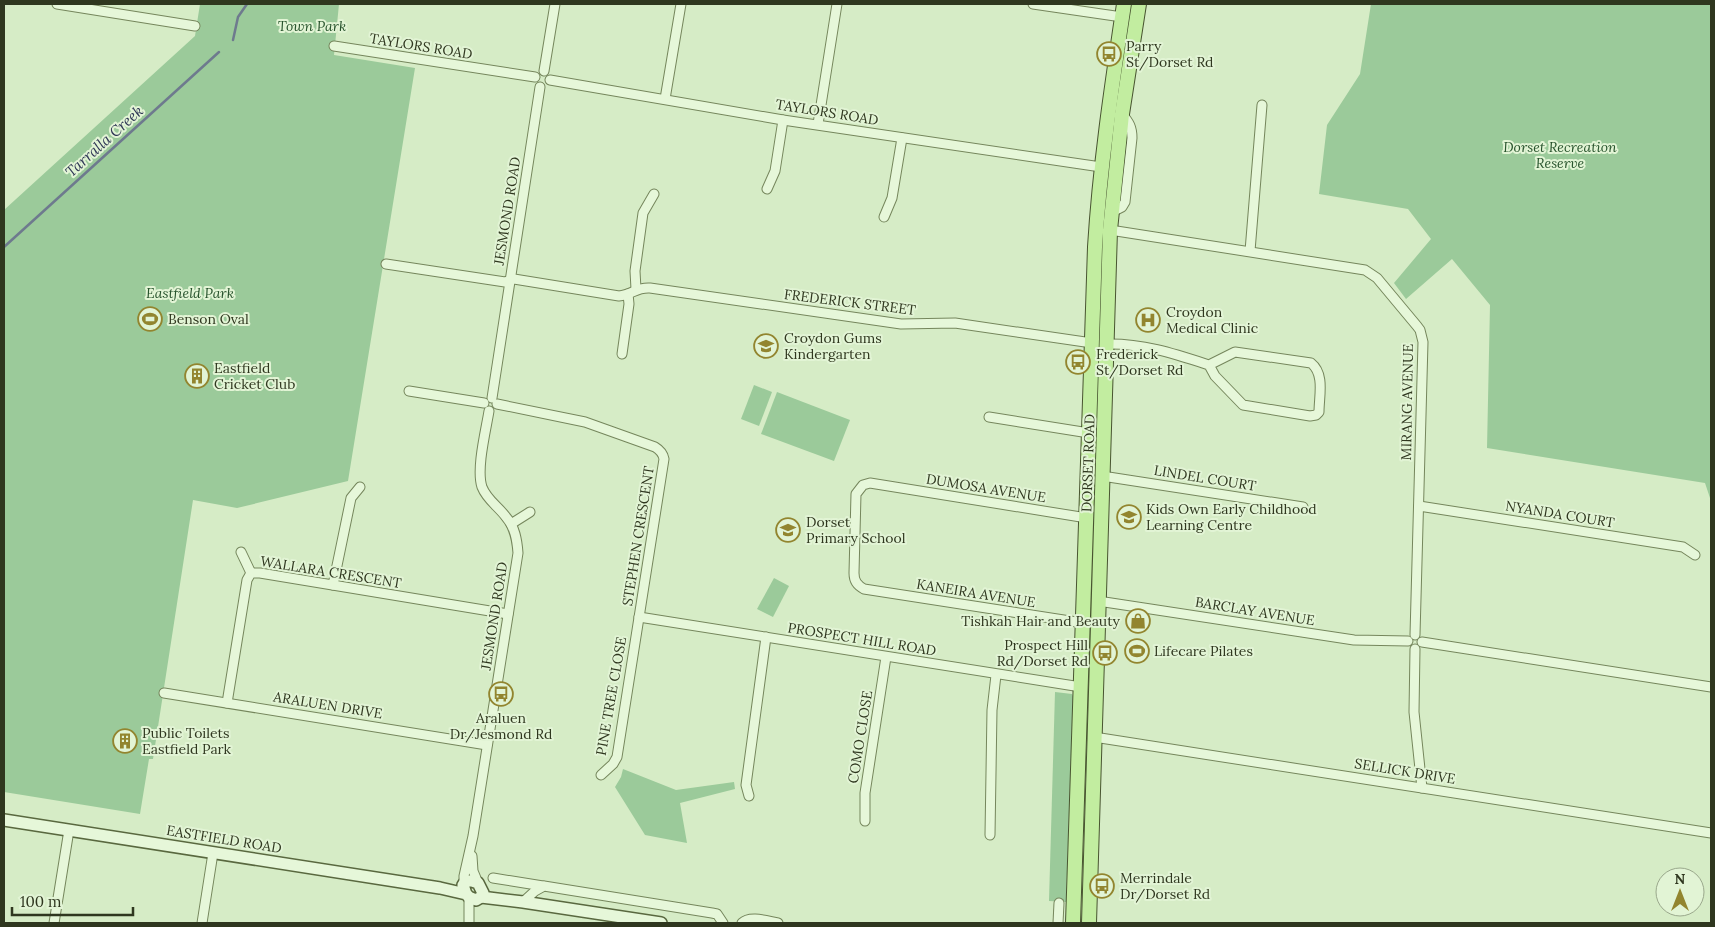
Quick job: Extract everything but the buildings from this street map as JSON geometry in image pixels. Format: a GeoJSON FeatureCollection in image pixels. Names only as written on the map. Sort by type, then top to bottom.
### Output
{"type":"FeatureCollection","features":[{"type":"Feature","properties":{"kind":"main road","name":"DORSET ROAD"},"geometry":{"type":"LineString","coordinates":[[1089,923],[1110,230],[1122,114],[1139,4]]}},
{"type":"Feature","properties":{"kind":"main road","name":"DORSET ROAD"},"geometry":{"type":"LineString","coordinates":[[1073,923],[1095,247],[1101,167],[1123,10]]}},
{"type":"Feature","properties":{"kind":"main road"},"geometry":{"type":"LineString","coordinates":[[1101,167],[1115,169]]}},
{"type":"Feature","properties":{"kind":"main road"},"geometry":{"type":"LineString","coordinates":[[1092,343],[1106,344]]}},
{"type":"Feature","properties":{"kind":"main road"},"geometry":{"type":"LineString","coordinates":[[1087,518],[1101,518]]}},
{"type":"Feature","properties":{"kind":"main road"},"geometry":{"type":"LineString","coordinates":[[1080,736],[1094,737]]}},
{"type":"Feature","properties":{"kind":"main road","name":"EASTFIELD ROAD"},"geometry":{"type":"LineString","coordinates":[[4,820],[440,888],[473,890],[605,919],[661,923]]}},
{"type":"Feature","properties":{"kind":"street"},"geometry":{"type":"LineString","coordinates":[[57,4],[195,26]]}},
{"type":"Feature","properties":{"kind":"street"},"geometry":{"type":"LineString","coordinates":[[544,72],[555,4]]}},
{"type":"Feature","properties":{"kind":"street"},"geometry":{"type":"LineString","coordinates":[[665,99],[680,4]]}},
{"type":"Feature","properties":{"kind":"street"},"geometry":{"type":"LineString","coordinates":[[818,124],[837,4]]}},
{"type":"Feature","properties":{"kind":"street"},"geometry":{"type":"LineString","coordinates":[[1033,4],[1123,10]]}},
{"type":"Feature","properties":{"kind":"street","name":"TAYLORS ROAD"},"geometry":{"type":"LineString","coordinates":[[334,46],[534,77]]}},
{"type":"Feature","properties":{"kind":"street"},"geometry":{"type":"LineString","coordinates":[[539,72],[544,72],[548,74],[550,80],[546,86],[540,87],[535,82],[534,77],[539,72]]}},
{"type":"Feature","properties":{"kind":"street","name":"TAYLORS ROAD"},"geometry":{"type":"LineString","coordinates":[[550,80],[783,120],[1101,167]]}},
{"type":"Feature","properties":{"kind":"street","name":"JESMOND ROAD"},"geometry":{"type":"LineString","coordinates":[[473,890],[464,876],[473,836],[518,553],[516,535],[506,516],[486,496],[480,479],[480,468],[540,87]]}},
{"type":"Feature","properties":{"kind":"street"},"geometry":{"type":"LineString","coordinates":[[1250,251],[1262,105]]}},
{"type":"Feature","properties":{"kind":"street"},"geometry":{"type":"LineString","coordinates":[[1112,212],[1122,207],[1126,202],[1132,129],[1122,114]]}},
{"type":"Feature","properties":{"kind":"street"},"geometry":{"type":"LineString","coordinates":[[767,189],[775,171],[783,120]]}},
{"type":"Feature","properties":{"kind":"street"},"geometry":{"type":"LineString","coordinates":[[884,217],[892,198],[902,138]]}},
{"type":"Feature","properties":{"kind":"street"},"geometry":{"type":"LineString","coordinates":[[622,354],[643,213],[654,194]]}},
{"type":"Feature","properties":{"kind":"street","name":"MIRANG AVENUE"},"geometry":{"type":"LineString","coordinates":[[1110,230],[1359,268],[1370,272],[1377,278],[1420,330],[1423,342],[1414,712],[1422,788]]}},
{"type":"Feature","properties":{"kind":"street","name":"FREDERICK STREET"},"geometry":{"type":"LineString","coordinates":[[386,264],[504,282],[514,279],[619,296],[640,287],[901,324],[955,323],[1092,343]]}},
{"type":"Feature","properties":{"kind":"street"},"geometry":{"type":"LineString","coordinates":[[1106,344],[1127,344],[1150,348],[1209,365],[1216,376],[1243,405],[1310,416],[1316,415],[1319,412],[1320,374],[1311,363],[1235,352],[1209,365]]}},
{"type":"Feature","properties":{"kind":"street"},"geometry":{"type":"LineString","coordinates":[[409,391],[490,404]]}},
{"type":"Feature","properties":{"kind":"street","name":"STEPHEN CRESCENT"},"geometry":{"type":"LineString","coordinates":[[490,404],[585,422],[648,444],[662,452],[664,459],[639,617]]}},
{"type":"Feature","properties":{"kind":"street"},"geometry":{"type":"LineString","coordinates":[[989,417],[1089,434]]}},
{"type":"Feature","properties":{"kind":"street","name":"LINDEL COURT"},"geometry":{"type":"LineString","coordinates":[[1102,476],[1303,507]]}},
{"type":"Feature","properties":{"kind":"street","name":"DUMOSA AVENUE"},"geometry":{"type":"LineString","coordinates":[[864,589],[856,583],[854,578],[856,494],[864,485],[870,483],[1087,518]]}},
{"type":"Feature","properties":{"kind":"street"},"geometry":{"type":"LineString","coordinates":[[333,585],[351,498],[360,487]]}},
{"type":"Feature","properties":{"kind":"street","name":"NYANDA COURT"},"geometry":{"type":"LineString","coordinates":[[1419,506],[1683,547],[1696,555]]}},
{"type":"Feature","properties":{"kind":"street"},"geometry":{"type":"LineString","coordinates":[[510,524],[530,512]]}},
{"type":"Feature","properties":{"kind":"street"},"geometry":{"type":"LineString","coordinates":[[242,552],[251,573]]}},
{"type":"Feature","properties":{"kind":"street","name":"WALLARA CRESCENT"},"geometry":{"type":"LineString","coordinates":[[227,703],[247,580],[251,573],[508,614]]}},
{"type":"Feature","properties":{"kind":"street","name":"KANEIRA AVENUE"},"geometry":{"type":"LineString","coordinates":[[864,589],[1083,624]]}},
{"type":"Feature","properties":{"kind":"street","name":"BARCLAY AVENUE"},"geometry":{"type":"LineString","coordinates":[[1098,601],[1354,640],[1415,642],[1711,687]]}},
{"type":"Feature","properties":{"kind":"street","name":"PROSPECT HILL ROAD"},"geometry":{"type":"LineString","coordinates":[[639,617],[1081,687]]}},
{"type":"Feature","properties":{"kind":"street","name":"PINE TREE CLOSE"},"geometry":{"type":"LineString","coordinates":[[601,775],[613,764],[617,757],[639,617]]}},
{"type":"Feature","properties":{"kind":"street"},"geometry":{"type":"LineString","coordinates":[[750,796],[746,784],[766,637]]}},
{"type":"Feature","properties":{"kind":"street","name":"COMO CLOSE"},"geometry":{"type":"LineString","coordinates":[[864,821],[865,793],[886,657]]}},
{"type":"Feature","properties":{"kind":"street"},"geometry":{"type":"LineString","coordinates":[[990,835],[992,710],[996,675]]}},
{"type":"Feature","properties":{"kind":"street","name":"ARALUEN DRIVE"},"geometry":{"type":"LineString","coordinates":[[164,693],[487,745]]}},
{"type":"Feature","properties":{"kind":"street","name":"SELLICK DRIVE"},"geometry":{"type":"LineString","coordinates":[[1094,737],[1711,833]]}},
{"type":"Feature","properties":{"kind":"street"},"geometry":{"type":"LineString","coordinates":[[54,923],[69,830]]}},
{"type":"Feature","properties":{"kind":"street","name":"JESMOND ROAD"},"geometry":{"type":"LineString","coordinates":[[473,836],[471,863],[473,890]]}},
{"type":"Feature","properties":{"kind":"street"},"geometry":{"type":"LineString","coordinates":[[202,923],[213,852]]}},
{"type":"Feature","properties":{"kind":"street"},"geometry":{"type":"LineString","coordinates":[[493,878],[712,912],[717,914],[722,923]]}},
{"type":"Feature","properties":{"kind":"street"},"geometry":{"type":"LineString","coordinates":[[522,902],[544,886]]}},
{"type":"Feature","properties":{"kind":"street"},"geometry":{"type":"LineString","coordinates":[[470,922],[473,890]]}},
{"type":"Feature","properties":{"kind":"street"},"geometry":{"type":"LineString","coordinates":[[1058,923],[1059,903]]}},
{"type":"Feature","properties":{"kind":"street"},"geometry":{"type":"LineString","coordinates":[[742,923],[744,920],[753,919],[778,923]]}},
{"type":"Feature","properties":{"kind":"green space","name":"Eastfield Park"},"geometry":{"type":"Polygon","coordinates":[[[200,4],[339,4],[334,55],[415,68],[348,481],[237,508],[193,500],[153,759],[149,759],[140,814],[4,792],[4,210],[195,36],[200,4]]]}},
{"type":"Feature","properties":{"kind":"green space","name":"Dorset Recreation Reserve"},"geometry":{"type":"Polygon","coordinates":[[[1371,4],[1711,4],[1711,501],[1705,483],[1487,448],[1490,305],[1452,259],[1406,299],[1394,283],[1431,239],[1408,209],[1319,194],[1327,125],[1360,74],[1371,4]]]}},
{"type":"Feature","properties":{"kind":"green space"},"geometry":{"type":"Polygon","coordinates":[[[754,385],[772,392],[759,426],[741,419],[754,385]]]}},
{"type":"Feature","properties":{"kind":"green space"},"geometry":{"type":"Polygon","coordinates":[[[777,392],[850,420],[834,461],[761,434],[777,392]]]}},
{"type":"Feature","properties":{"kind":"green space"},"geometry":{"type":"Polygon","coordinates":[[[774,578],[789,586],[773,617],[757,609],[774,578]]]}},
{"type":"Feature","properties":{"kind":"green space"},"geometry":{"type":"Polygon","coordinates":[[[1055,692],[1072,694],[1073,696],[1066,902],[1049,901],[1055,692]]]}},
{"type":"Feature","properties":{"kind":"green space"},"geometry":{"type":"Polygon","coordinates":[[[623,769],[676,790],[734,782],[735,789],[680,803],[687,843],[645,835],[615,787],[623,769]]]}},
{"type":"Feature","properties":{"kind":"waterway","name":"Tarralla Creek"},"geometry":{"type":"LineString","coordinates":[[233,40],[238,17],[247,4]]}},
{"type":"Feature","properties":{"kind":"waterway","name":"Tarralla Creek"},"geometry":{"type":"LineString","coordinates":[[4,247],[219,52]]}},
{"type":"Feature","properties":{"kind":"place","name":"Parry St/Dorset Rd"},"geometry":{"type":"Point","coordinates":[1109,54]}},
{"type":"Feature","properties":{"kind":"place","name":"Benson Oval"},"geometry":{"type":"Point","coordinates":[150,319]}},
{"type":"Feature","properties":{"kind":"place","name":"Croydon Medical Clinic"},"geometry":{"type":"Point","coordinates":[1148,320]}},
{"type":"Feature","properties":{"kind":"place","name":"Croydon Gums Kindergarten"},"geometry":{"type":"Point","coordinates":[766,346]}},
{"type":"Feature","properties":{"kind":"place","name":"Frederick St/Dorset Rd"},"geometry":{"type":"Point","coordinates":[1078,362]}},
{"type":"Feature","properties":{"kind":"place","name":"Eastfield Cricket Club"},"geometry":{"type":"Point","coordinates":[197,376]}},
{"type":"Feature","properties":{"kind":"place","name":"Kids Own Early Childhood Learning Centre"},"geometry":{"type":"Point","coordinates":[1129,517]}},
{"type":"Feature","properties":{"kind":"place","name":"Dorset Primary School"},"geometry":{"type":"Point","coordinates":[788,530]}},
{"type":"Feature","properties":{"kind":"place","name":"Tishkah Hair and Beauty"},"geometry":{"type":"Point","coordinates":[1138,621]}},
{"type":"Feature","properties":{"kind":"place","name":"Lifecare Pilates"},"geometry":{"type":"Point","coordinates":[1137,651]}},
{"type":"Feature","properties":{"kind":"place","name":"Prospect Hill Rd/Dorset Rd"},"geometry":{"type":"Point","coordinates":[1105,653]}},
{"type":"Feature","properties":{"kind":"place","name":"Araluen Dr/Jesmond Rd"},"geometry":{"type":"Point","coordinates":[501,694]}},
{"type":"Feature","properties":{"kind":"place","name":"Public Toilets Eastfield Park"},"geometry":{"type":"Point","coordinates":[125,741]}},
{"type":"Feature","properties":{"kind":"place","name":"Merrindale Dr/Dorset Rd"},"geometry":{"type":"Point","coordinates":[1102,886]}},
{"type":"Feature","properties":{"kind":"park label","name":"Town Park"},"geometry":{"type":"Point","coordinates":[312,26]}}]}
